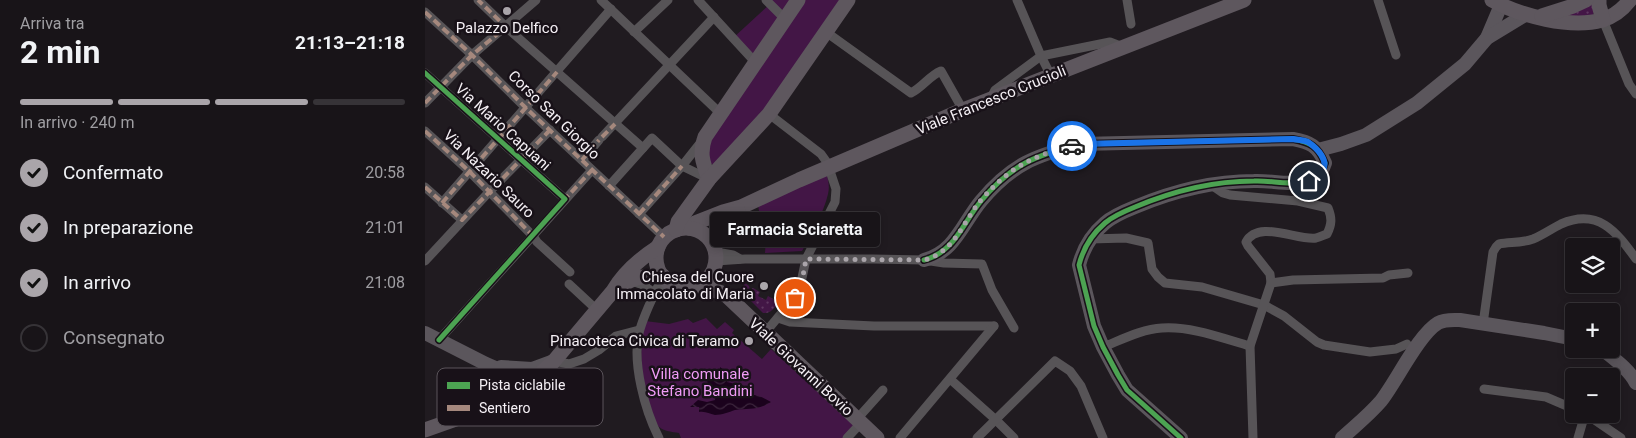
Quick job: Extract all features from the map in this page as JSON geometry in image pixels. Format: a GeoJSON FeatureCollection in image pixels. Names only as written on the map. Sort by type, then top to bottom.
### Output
{"type":"FeatureCollection","features":[{"type":"Feature","properties":{"kind":"main road"},"geometry":{"type":"LineString","coordinates":[[725,295],[710,218],[703,204],[707,182],[701,148],[720,113],[797,0]]}},
{"type":"Feature","properties":{"kind":"main road"},"geometry":{"type":"LineString","coordinates":[[666,280],[657,266],[678,222],[723,163],[769,114],[848,0]]}},
{"type":"Feature","properties":{"kind":"main road","name":"Viale Francesco Crucioli"},"geometry":{"type":"LineString","coordinates":[[672,236],[963,110],[1244,0]]}},
{"type":"Feature","properties":{"kind":"main road"},"geometry":{"type":"LineString","coordinates":[[1532,16],[1573,6],[1585,0]]}},
{"type":"Feature","properties":{"kind":"main road"},"geometry":{"type":"LineString","coordinates":[[1599,0],[1603,20]]}},
{"type":"Feature","properties":{"kind":"main road"},"geometry":{"type":"LineString","coordinates":[[1497,3],[1532,16],[1587,23],[1603,20],[1619,11],[1630,0]]}},
{"type":"Feature","properties":{"kind":"main road"},"geometry":{"type":"LineString","coordinates":[[702,157],[708,163],[715,165],[723,163]]}},
{"type":"Feature","properties":{"kind":"main road","name":"Viale Francesco Crucioli"},"geometry":{"type":"LineString","coordinates":[[716,252],[723,225],[741,207]]}},
{"type":"Feature","properties":{"kind":"main road"},"geometry":{"type":"LineString","coordinates":[[546,368],[618,283],[672,236],[704,233],[716,252],[709,278],[701,284],[685,288],[666,280],[647,276],[629,281],[613,291]]}},
{"type":"Feature","properties":{"kind":"main road"},"geometry":{"type":"LineString","coordinates":[[701,284],[725,295]]}},
{"type":"Feature","properties":{"kind":"main road","name":"Viale Giovanni Bovio"},"geometry":{"type":"LineString","coordinates":[[725,295],[877,438]]}},
{"type":"Feature","properties":{"kind":"main road"},"geometry":{"type":"LineString","coordinates":[[425,430],[437,426]]}},
{"type":"Feature","properties":{"kind":"street"},"geometry":{"type":"LineString","coordinates":[[478,0],[643,148]]}},
{"type":"Feature","properties":{"kind":"street"},"geometry":{"type":"LineString","coordinates":[[425,103],[472,55],[536,0]]}},
{"type":"Feature","properties":{"kind":"street"},"geometry":{"type":"LineString","coordinates":[[601,0],[720,113]]}},
{"type":"Feature","properties":{"kind":"street"},"geometry":{"type":"LineString","coordinates":[[634,32],[668,0]]}},
{"type":"Feature","properties":{"kind":"street"},"geometry":{"type":"LineString","coordinates":[[698,0],[755,62]]}},
{"type":"Feature","properties":{"kind":"street"},"geometry":{"type":"LineString","coordinates":[[766,0],[785,19]]}},
{"type":"Feature","properties":{"kind":"street"},"geometry":{"type":"LineString","coordinates":[[1017,0],[1051,76]]}},
{"type":"Feature","properties":{"kind":"street"},"geometry":{"type":"LineString","coordinates":[[1127,0],[1131,24]]}},
{"type":"Feature","properties":{"kind":"street"},"geometry":{"type":"LineString","coordinates":[[1378,0],[1396,55]]}},
{"type":"Feature","properties":{"kind":"street"},"geometry":{"type":"LineString","coordinates":[[1487,38],[1497,3]]}},
{"type":"Feature","properties":{"kind":"street"},"geometry":{"type":"LineString","coordinates":[[442,202],[611,10]]}},
{"type":"Feature","properties":{"kind":"street","name":"Corso San Giorgio"},"geometry":{"type":"LineString","coordinates":[[425,12],[592,170],[611,184],[639,214],[672,236]]}},
{"type":"Feature","properties":{"kind":"street"},"geometry":{"type":"LineString","coordinates":[[1318,150],[1367,135],[1417,103],[1465,64],[1487,38],[1532,16]]}},
{"type":"Feature","properties":{"kind":"street"},"geometry":{"type":"LineString","coordinates":[[582,160],[714,17]]}},
{"type":"Feature","properties":{"kind":"street"},"geometry":{"type":"LineString","coordinates":[[1603,20],[1629,84],[1636,94]]}},
{"type":"Feature","properties":{"kind":"street"},"geometry":{"type":"LineString","coordinates":[[826,32],[911,92],[918,89],[933,75],[941,71],[963,110]]}},
{"type":"Feature","properties":{"kind":"street"},"geometry":{"type":"LineString","coordinates":[[991,99],[995,90],[1041,56],[1110,42],[1123,47]]}},
{"type":"Feature","properties":{"kind":"street","name":"Via Mario Capuani"},"geometry":{"type":"LineString","coordinates":[[425,73],[565,199]]}},
{"type":"Feature","properties":{"kind":"street"},"geometry":{"type":"LineString","coordinates":[[765,332],[799,292],[806,259],[835,202],[836,189],[829,168],[821,154],[769,114]]}},
{"type":"Feature","properties":{"kind":"street"},"geometry":{"type":"LineString","coordinates":[[425,261],[462,220],[550,130]]}},
{"type":"Feature","properties":{"kind":"street","name":"Via Nazario Sauro"},"geometry":{"type":"LineString","coordinates":[[425,131],[570,272]]}},
{"type":"Feature","properties":{"kind":"street"},"geometry":{"type":"LineString","coordinates":[[611,184],[652,138],[682,166],[707,182]]}},
{"type":"Feature","properties":{"kind":"street"},"geometry":{"type":"LineString","coordinates":[[639,214],[705,138]]}},
{"type":"Feature","properties":{"kind":"street"},"geometry":{"type":"LineString","coordinates":[[924,260],[935,257],[950,246],[981,201],[1008,174],[1032,158],[1052,151],[1081,144],[1293,139],[1307,141],[1318,150],[1325,163],[1322,172],[1309,181],[1295,183],[1254,181],[1210,184],[1156,198],[1123,212],[1103,224],[1090,239],[1081,256],[1079,265],[1094,326],[1103,348],[1127,390],[1181,438]]}},
{"type":"Feature","properties":{"kind":"street"},"geometry":{"type":"LineString","coordinates":[[439,340],[592,170]]}},
{"type":"Feature","properties":{"kind":"street"},"geometry":{"type":"LineString","coordinates":[[1210,184],[1223,193],[1230,195],[1298,201],[1328,208],[1332,216],[1327,234],[1316,238],[1269,231],[1256,233],[1248,237],[1246,242],[1269,274],[1271,283],[1250,346],[1253,438]]}},
{"type":"Feature","properties":{"kind":"street"},"geometry":{"type":"LineString","coordinates":[[425,187],[462,220]]}},
{"type":"Feature","properties":{"kind":"street"},"geometry":{"type":"LineString","coordinates":[[1483,324],[1493,252],[1499,244],[1527,241],[1570,220],[1584,218],[1611,228],[1622,238],[1636,258]]}},
{"type":"Feature","properties":{"kind":"street"},"geometry":{"type":"LineString","coordinates":[[1090,239],[1126,238],[1148,243],[1152,269],[1165,283],[1202,287],[1264,305],[1284,316],[1317,342],[1325,345],[1370,352],[1396,349],[1407,344]]}},
{"type":"Feature","properties":{"kind":"street"},"geometry":{"type":"LineString","coordinates":[[716,252],[740,259],[924,260],[944,263],[982,264],[992,290],[1013,328]]}},
{"type":"Feature","properties":{"kind":"street"},"geometry":{"type":"LineString","coordinates":[[1271,283],[1293,280],[1383,278],[1389,274],[1408,273]]}},
{"type":"Feature","properties":{"kind":"street"},"geometry":{"type":"LineString","coordinates":[[659,438],[639,382],[638,338],[639,330],[652,297],[666,280]]}},
{"type":"Feature","properties":{"kind":"street"},"geometry":{"type":"LineString","coordinates":[[629,281],[643,285],[652,297]]}},
{"type":"Feature","properties":{"kind":"street"},"geometry":{"type":"LineString","coordinates":[[569,284],[597,310]]}},
{"type":"Feature","properties":{"kind":"street"},"geometry":{"type":"LineString","coordinates":[[778,318],[790,322],[874,326],[994,326],[900,438]]}},
{"type":"Feature","properties":{"kind":"street"},"geometry":{"type":"LineString","coordinates":[[1343,438],[1381,400],[1426,334],[1438,323],[1451,320],[1498,326],[1565,338]]}},
{"type":"Feature","properties":{"kind":"street"},"geometry":{"type":"LineString","coordinates":[[1103,348],[1139,332],[1161,328],[1185,329],[1250,346]]}},
{"type":"Feature","properties":{"kind":"street"},"geometry":{"type":"LineString","coordinates":[[535,368],[553,361],[569,364],[584,359],[616,336],[639,330]]}},
{"type":"Feature","properties":{"kind":"street"},"geometry":{"type":"LineString","coordinates":[[425,333],[490,368]]}},
{"type":"Feature","properties":{"kind":"street"},"geometry":{"type":"LineString","coordinates":[[1613,358],[1636,383]]}},
{"type":"Feature","properties":{"kind":"street"},"geometry":{"type":"LineString","coordinates":[[977,438],[1055,361],[1070,371],[1081,386],[1103,438]]}},
{"type":"Feature","properties":{"kind":"street"},"geometry":{"type":"LineString","coordinates":[[486,364],[514,368]]}},
{"type":"Feature","properties":{"kind":"street"},"geometry":{"type":"LineString","coordinates":[[950,379],[1014,438]]}},
{"type":"Feature","properties":{"kind":"street"},"geometry":{"type":"LineString","coordinates":[[1484,389],[1546,397],[1565,405]]}},
{"type":"Feature","properties":{"kind":"street"},"geometry":{"type":"LineString","coordinates":[[847,438],[883,390]]}},
{"type":"Feature","properties":{"kind":"street"},"geometry":{"type":"LineString","coordinates":[[1577,438],[1583,423]]}},
{"type":"Feature","properties":{"kind":"street"},"geometry":{"type":"LineString","coordinates":[[1599,423],[1621,438]]}},
{"type":"Feature","properties":{"kind":"green space"},"geometry":{"type":"Polygon","coordinates":[[[766,0],[848,0],[791,81],[715,165],[708,163],[705,137],[755,62],[733,38],[770,4],[766,0]]]}},
{"type":"Feature","properties":{"kind":"green space"},"geometry":{"type":"Polygon","coordinates":[[[1592,2],[1594,17],[1578,18],[1555,13],[1592,2]]]}},
{"type":"Feature","properties":{"kind":"green space"},"geometry":{"type":"Polygon","coordinates":[[[826,171],[829,188],[824,208],[802,251],[765,253],[766,237],[756,236],[753,214],[759,211],[758,205],[826,171]]]}},
{"type":"Feature","properties":{"kind":"green space"},"geometry":{"type":"Polygon","coordinates":[[[745,283],[749,286],[750,290],[753,288],[760,292],[758,296],[766,300],[768,296],[775,300],[782,298],[772,311],[763,313],[741,291],[745,283]]]}},
{"type":"Feature","properties":{"kind":"green space","name":"Villa comunale Stefano Bandini"},"geometry":{"type":"Polygon","coordinates":[[[706,318],[717,329],[725,322],[734,330],[732,333],[762,359],[771,349],[855,426],[843,438],[681,438],[679,433],[667,431],[659,427],[651,410],[643,377],[641,355],[645,321],[669,324],[688,319],[693,323],[706,318]]]}},
{"type":"Feature","properties":{"kind":"water"},"geometry":{"type":"Polygon","coordinates":[[[720,367],[725,372],[727,382],[744,386],[744,394],[748,397],[757,395],[771,402],[757,408],[735,410],[718,415],[699,412],[699,407],[690,407],[698,400],[707,402],[715,400],[716,395],[709,390],[707,380],[712,375],[717,376],[720,372],[720,367]]]}},
{"type":"Feature","properties":{"kind":"marked path"},"geometry":{"type":"LineString","coordinates":[[425,103],[472,55],[506,27],[478,0]]}},
{"type":"Feature","properties":{"kind":"marked path"},"geometry":{"type":"LineString","coordinates":[[425,12],[664,237]]}},
{"type":"Feature","properties":{"kind":"marked path"},"geometry":{"type":"LineString","coordinates":[[442,203],[557,72]]}},
{"type":"Feature","properties":{"kind":"marked path"},"geometry":{"type":"LineString","coordinates":[[602,137],[615,124]]}},
{"type":"Feature","properties":{"kind":"marked path"},"geometry":{"type":"LineString","coordinates":[[425,187],[462,220],[550,130]]}},
{"type":"Feature","properties":{"kind":"marked path"},"geometry":{"type":"LineString","coordinates":[[425,131],[469,171],[533,236]]}},
{"type":"Feature","properties":{"kind":"marked path"},"geometry":{"type":"LineString","coordinates":[[582,160],[599,140]]}},
{"type":"Feature","properties":{"kind":"marked path"},"geometry":{"type":"LineString","coordinates":[[639,214],[682,166]]}},
{"type":"Feature","properties":{"kind":"marked path"},"geometry":{"type":"LineString","coordinates":[[563,197],[565,199],[592,170]]}},
{"type":"Feature","properties":{"kind":"cycle path"},"geometry":{"type":"LineString","coordinates":[[425,73],[565,199],[439,340]]}},
{"type":"Feature","properties":{"kind":"cycle path"},"geometry":{"type":"LineString","coordinates":[[924,260],[935,256],[951,244],[981,201],[1003,178],[1026,163],[1051,152],[1081,144],[1293,139],[1313,146],[1325,163],[1321,172],[1314,179],[1294,183],[1239,181],[1208,185],[1164,196],[1127,210],[1108,220],[1092,237],[1083,253],[1079,265],[1094,326],[1103,347],[1127,390],[1181,438]]}},
{"type":"Feature","properties":{"kind":"way so far"},"geometry":{"type":"LineString","coordinates":[[795,298],[801,287],[806,259],[924,260],[935,257],[950,246],[981,201],[1008,174],[1032,158],[1072,146]]}},
{"type":"Feature","properties":{"kind":"place","name":"Palazzo Delfico"},"geometry":{"type":"Point","coordinates":[507,11]}},
{"type":"Feature","properties":{"kind":"place","name":"Chiesa del Cuore Immacolato di Maria"},"geometry":{"type":"Point","coordinates":[764,286]}},
{"type":"Feature","properties":{"kind":"place","name":"Farmacia Sciaretta"},"geometry":{"type":"Point","coordinates":[795,298]}},
{"type":"Feature","properties":{"kind":"place","name":"Pinacoteca Civica di Teramo"},"geometry":{"type":"Point","coordinates":[749,341]}},
{"type":"Feature","properties":{"kind":"route"},"geometry":{"type":"LineString","coordinates":[[1072,146],[1081,144],[1293,139],[1307,141],[1318,150],[1325,163],[1322,172],[1309,181]]}}]}
